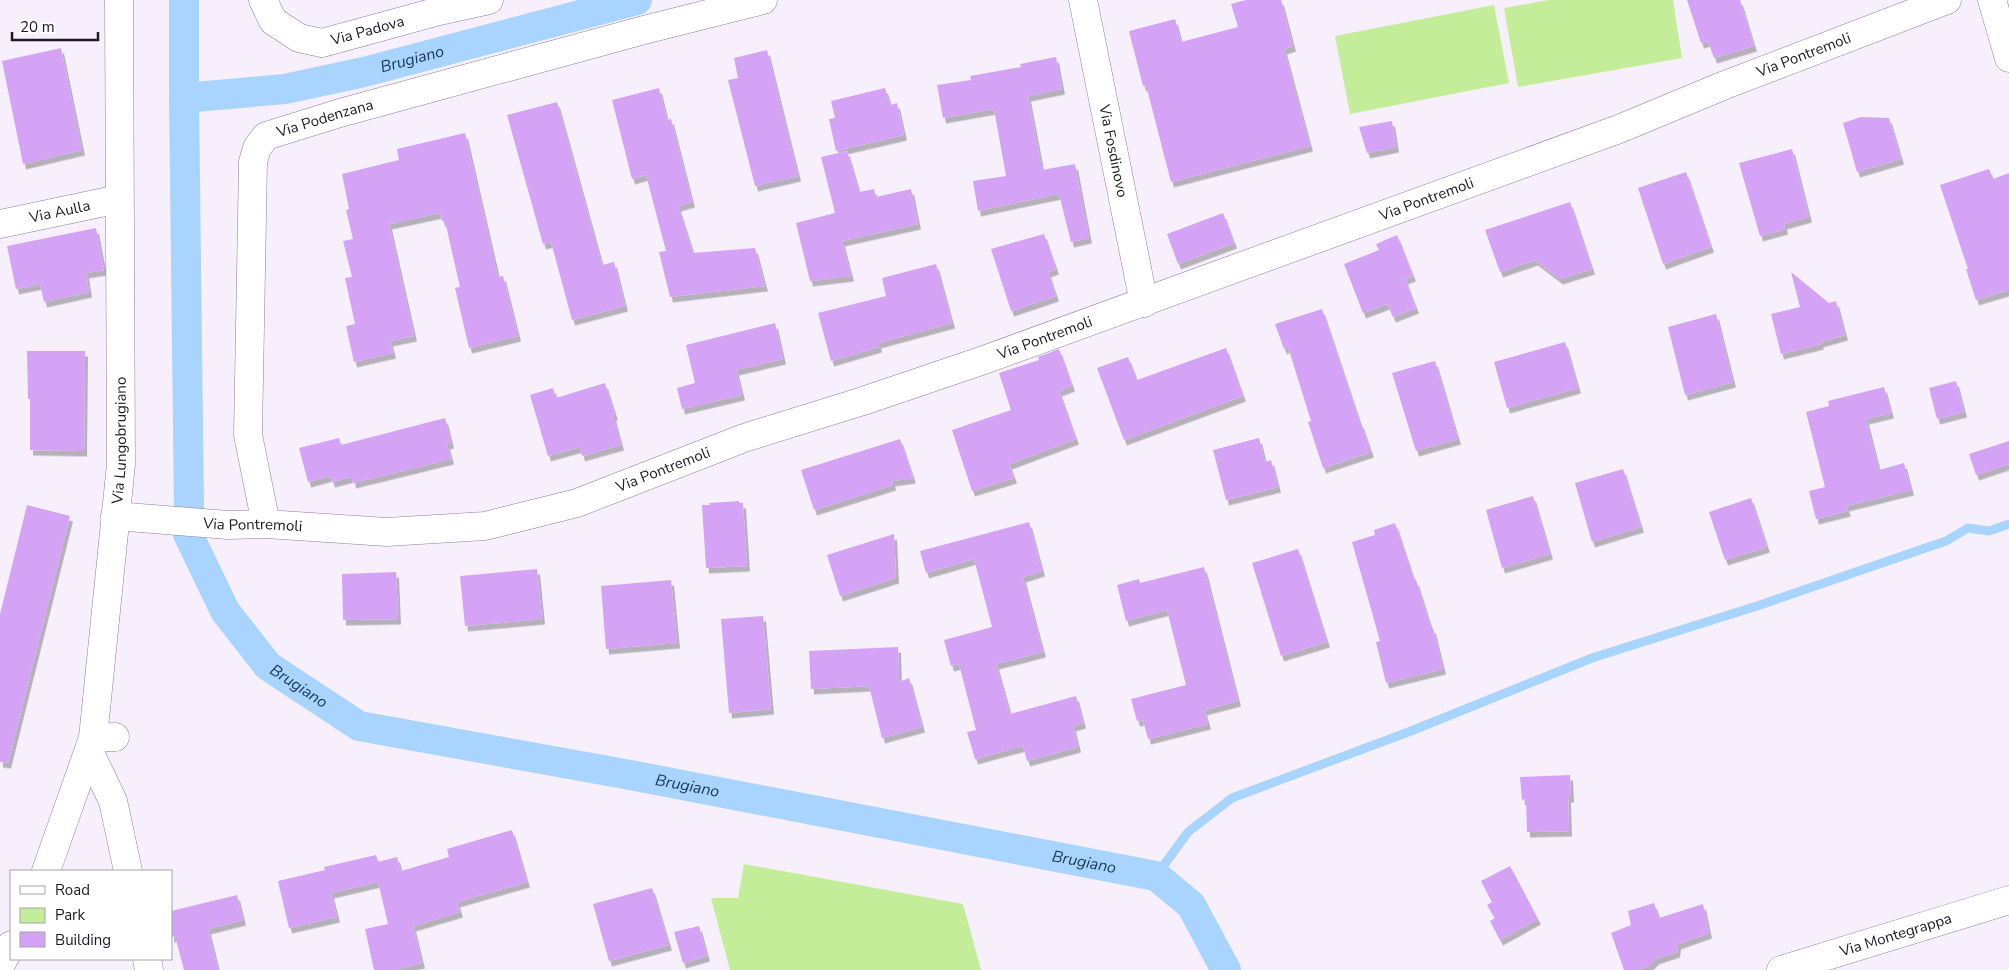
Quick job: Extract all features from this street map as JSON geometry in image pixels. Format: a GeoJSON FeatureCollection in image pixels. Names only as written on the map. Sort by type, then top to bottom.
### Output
{"type":"FeatureCollection","features":[{"type":"Feature","properties":{"kind":"street","name":"Via Lungobrugiano"},"geometry":{"type":"LineString","coordinates":[[46,870],[99,742],[115,516],[121,464],[119,0]]}},
{"type":"Feature","properties":{"kind":"street","name":"Via Padova"},"geometry":{"type":"LineString","coordinates":[[263,0],[273,21],[299,38],[322,43],[439,11],[489,0]]}},
{"type":"Feature","properties":{"kind":"street","name":"Via Podenzana"},"geometry":{"type":"LineString","coordinates":[[266,524],[248,434],[253,162],[257,148],[266,136],[340,113],[644,30],[763,0]]}},
{"type":"Feature","properties":{"kind":"street","name":"Via Fosdinovo"},"geometry":{"type":"LineString","coordinates":[[1084,0],[1144,303]]}},
{"type":"Feature","properties":{"kind":"street","name":"Via Pontremoli"},"geometry":{"type":"LineString","coordinates":[[115,516],[228,525],[266,524],[387,532],[486,526],[577,503],[744,438],[881,395],[1144,303],[1618,128],[1947,0]]}},
{"type":"Feature","properties":{"kind":"street"},"geometry":{"type":"LineString","coordinates":[[1992,0],[2009,58]]}},
{"type":"Feature","properties":{"kind":"street","name":"Via Aulla"},"geometry":{"type":"LineString","coordinates":[[0,224],[119,199]]}},
{"type":"Feature","properties":{"kind":"street"},"geometry":{"type":"LineString","coordinates":[[99,742],[128,870]]}},
{"type":"Feature","properties":{"kind":"street","name":"Via Montegrappa"},"geometry":{"type":"LineString","coordinates":[[1781,970],[2009,900]]}},
{"type":"Feature","properties":{"kind":"street"},"geometry":{"type":"LineString","coordinates":[[0,966],[10,947]]}},
{"type":"Feature","properties":{"kind":"green space"},"geometry":{"type":"Polygon","coordinates":[[[1549,0],[1673,0],[1682,58],[1518,87],[1504,8],[1549,0]]]}},
{"type":"Feature","properties":{"kind":"green space"},"geometry":{"type":"Polygon","coordinates":[[[1494,5],[1509,83],[1350,114],[1335,36],[1494,5]]]}},
{"type":"Feature","properties":{"kind":"green space"},"geometry":{"type":"Polygon","coordinates":[[[744,864],[963,904],[981,970],[730,970],[711,898],[738,898],[744,864]]]}},
{"type":"Feature","properties":{"kind":"building"},"geometry":{"type":"Polygon","coordinates":[[[1246,0],[1281,0],[1293,46],[1284,49],[1310,146],[1171,182],[1146,85],[1143,86],[1129,31],[1175,19],[1181,42],[1238,27],[1231,4],[1246,0]]]}},
{"type":"Feature","properties":{"kind":"building"},"geometry":{"type":"Polygon","coordinates":[[[1687,0],[1740,0],[1754,46],[1714,58],[1708,41],[1701,43],[1687,0]]]}},
{"type":"Feature","properties":{"kind":"building"},"geometry":{"type":"Polygon","coordinates":[[[61,48],[82,150],[23,164],[2,61],[61,48]]]}},
{"type":"Feature","properties":{"kind":"building"},"geometry":{"type":"Polygon","coordinates":[[[767,50],[798,176],[755,186],[728,80],[738,78],[734,58],[767,50]]]}},
{"type":"Feature","properties":{"kind":"building"},"geometry":{"type":"Polygon","coordinates":[[[1056,57],[1062,89],[1028,96],[1042,170],[1075,164],[1089,238],[1071,242],[1059,194],[978,211],[973,181],[1006,176],[994,109],[943,118],[937,85],[971,80],[970,76],[1021,67],[1020,64],[1056,57]]]}},
{"type":"Feature","properties":{"kind":"building"},"geometry":{"type":"Polygon","coordinates":[[[659,88],[667,120],[671,119],[692,202],[678,206],[693,253],[755,248],[765,286],[670,297],[659,252],[666,251],[646,175],[632,179],[612,100],[659,88]]]}},
{"type":"Feature","properties":{"kind":"building"},"geometry":{"type":"Polygon","coordinates":[[[885,88],[890,105],[897,103],[904,135],[836,151],[829,119],[835,118],[831,101],[885,88]]]}},
{"type":"Feature","properties":{"kind":"building"},"geometry":{"type":"Polygon","coordinates":[[[557,102],[602,265],[614,262],[625,306],[572,320],[551,242],[543,244],[507,115],[557,102]]]}},
{"type":"Feature","properties":{"kind":"building"},"geometry":{"type":"Polygon","coordinates":[[[1861,117],[1889,118],[1901,159],[1857,172],[1843,123],[1861,117]]]}},
{"type":"Feature","properties":{"kind":"building"},"geometry":{"type":"Polygon","coordinates":[[[1392,121],[1396,147],[1367,153],[1359,127],[1392,121]]]}},
{"type":"Feature","properties":{"kind":"building"},"geometry":{"type":"Polygon","coordinates":[[[465,133],[498,277],[503,276],[518,336],[469,348],[455,288],[460,287],[445,221],[442,221],[440,213],[389,224],[414,336],[390,341],[393,353],[354,362],[346,326],[355,324],[345,278],[352,277],[343,241],[353,239],[346,210],[349,209],[342,174],[399,160],[397,149],[465,133]]]}},
{"type":"Feature","properties":{"kind":"building"},"geometry":{"type":"Polygon","coordinates":[[[1792,149],[1809,217],[1784,224],[1785,229],[1760,236],[1739,163],[1792,149]]]}},
{"type":"Feature","properties":{"kind":"building"},"geometry":{"type":"Polygon","coordinates":[[[847,151],[859,192],[874,189],[876,197],[911,189],[918,224],[842,241],[851,276],[810,281],[796,223],[835,213],[821,157],[847,151]]]}},
{"type":"Feature","properties":{"kind":"building"},"geometry":{"type":"Polygon","coordinates":[[[1989,169],[1993,179],[2009,173],[2009,290],[1976,300],[1966,269],[1968,269],[1940,185],[1989,169]]]}},
{"type":"Feature","properties":{"kind":"building"},"geometry":{"type":"Polygon","coordinates":[[[1686,172],[1711,247],[1663,264],[1638,188],[1686,172]]]}},
{"type":"Feature","properties":{"kind":"building"},"geometry":{"type":"Polygon","coordinates":[[[1570,202],[1592,269],[1560,279],[1535,260],[1500,272],[1485,230],[1570,202]]]}},
{"type":"Feature","properties":{"kind":"building"},"geometry":{"type":"Polygon","coordinates":[[[1223,213],[1234,243],[1178,264],[1167,234],[1223,213]]]}},
{"type":"Feature","properties":{"kind":"building"},"geometry":{"type":"Polygon","coordinates":[[[96,228],[104,270],[86,273],[89,292],[44,302],[40,284],[16,289],[7,246],[96,228]]]}},
{"type":"Feature","properties":{"kind":"building"},"geometry":{"type":"Polygon","coordinates":[[[1044,234],[1056,269],[1048,272],[1056,296],[1011,311],[991,249],[1044,234]]]}},
{"type":"Feature","properties":{"kind":"building"},"geometry":{"type":"Polygon","coordinates":[[[1397,235],[1413,276],[1405,279],[1416,308],[1393,317],[1387,304],[1363,313],[1344,264],[1379,250],[1376,244],[1397,235]]]}},
{"type":"Feature","properties":{"kind":"building"},"geometry":{"type":"Polygon","coordinates":[[[936,264],[952,323],[878,343],[879,347],[831,361],[818,313],[886,296],[882,278],[936,264]]]}},
{"type":"Feature","properties":{"kind":"building"},"geometry":{"type":"Polygon","coordinates":[[[1791,272],[1829,303],[1836,301],[1845,335],[1820,342],[1821,344],[1781,354],[1771,314],[1800,307],[1791,272]]]}},
{"type":"Feature","properties":{"kind":"building"},"geometry":{"type":"Polygon","coordinates":[[[1322,309],[1371,452],[1323,468],[1308,422],[1311,421],[1288,347],[1284,349],[1275,324],[1322,309]]]}},
{"type":"Feature","properties":{"kind":"building"},"geometry":{"type":"Polygon","coordinates":[[[1716,314],[1733,382],[1685,395],[1668,327],[1716,314]]]}},
{"type":"Feature","properties":{"kind":"building"},"geometry":{"type":"Polygon","coordinates":[[[775,323],[783,359],[736,370],[742,395],[682,409],[677,388],[695,383],[686,345],[775,323]]]}},
{"type":"Feature","properties":{"kind":"building"},"geometry":{"type":"Polygon","coordinates":[[[1565,342],[1578,388],[1507,408],[1494,362],[1565,342]]]}},
{"type":"Feature","properties":{"kind":"building"},"geometry":{"type":"Polygon","coordinates":[[[1226,348],[1243,396],[1124,440],[1097,368],[1128,357],[1137,380],[1226,348]]]}},
{"type":"Feature","properties":{"kind":"building"},"geometry":{"type":"Polygon","coordinates":[[[1059,349],[1072,386],[1059,391],[1076,439],[1009,464],[1014,478],[972,491],[952,430],[1011,410],[999,373],[1039,360],[1038,357],[1059,349]]]}},
{"type":"Feature","properties":{"kind":"building"},"geometry":{"type":"Polygon","coordinates":[[[27,351],[85,351],[84,451],[30,450],[30,399],[28,399],[27,351]]]}},
{"type":"Feature","properties":{"kind":"building"},"geometry":{"type":"Polygon","coordinates":[[[1435,361],[1458,439],[1416,451],[1392,373],[1435,361]]]}},
{"type":"Feature","properties":{"kind":"building"},"geometry":{"type":"Polygon","coordinates":[[[1956,381],[1964,412],[1937,419],[1929,388],[1956,381]]]}},
{"type":"Feature","properties":{"kind":"building"},"geometry":{"type":"Polygon","coordinates":[[[605,383],[615,415],[613,415],[621,445],[582,456],[580,447],[548,456],[530,395],[553,388],[556,398],[605,383]]]}},
{"type":"Feature","properties":{"kind":"building"},"geometry":{"type":"Polygon","coordinates":[[[1884,387],[1891,413],[1866,419],[1879,470],[1904,463],[1911,490],[1846,506],[1848,511],[1816,519],[1809,491],[1825,487],[1806,412],[1829,406],[1828,401],[1884,387]]]}},
{"type":"Feature","properties":{"kind":"building"},"geometry":{"type":"Polygon","coordinates":[[[445,418],[451,443],[447,444],[451,459],[353,483],[352,477],[332,482],[330,476],[308,482],[299,448],[339,438],[341,445],[445,418]]]}},
{"type":"Feature","properties":{"kind":"building"},"geometry":{"type":"Polygon","coordinates":[[[1259,438],[1265,462],[1271,460],[1278,487],[1226,500],[1213,450],[1259,438]]]}},
{"type":"Feature","properties":{"kind":"building"},"geometry":{"type":"Polygon","coordinates":[[[900,439],[913,478],[892,481],[893,485],[814,510],[801,470],[900,439]]]}},
{"type":"Feature","properties":{"kind":"building"},"geometry":{"type":"Polygon","coordinates":[[[2009,441],[2009,464],[1976,475],[1969,454],[2009,441]]]}},
{"type":"Feature","properties":{"kind":"building"},"geometry":{"type":"Polygon","coordinates":[[[1623,469],[1641,527],[1592,542],[1575,483],[1623,469]]]}},
{"type":"Feature","properties":{"kind":"building"},"geometry":{"type":"Polygon","coordinates":[[[1533,496],[1550,554],[1502,568],[1486,510],[1533,496]]]}},
{"type":"Feature","properties":{"kind":"building"},"geometry":{"type":"Polygon","coordinates":[[[1751,498],[1767,547],[1725,560],[1709,512],[1751,498]]]}},
{"type":"Feature","properties":{"kind":"building"},"geometry":{"type":"Polygon","coordinates":[[[739,501],[739,503],[743,503],[747,566],[706,568],[702,505],[739,501]]]}},
{"type":"Feature","properties":{"kind":"building"},"geometry":{"type":"Polygon","coordinates":[[[27,505],[70,516],[8,763],[0,762],[0,614],[27,505]]]}},
{"type":"Feature","properties":{"kind":"building"},"geometry":{"type":"Polygon","coordinates":[[[1029,522],[1042,571],[1023,577],[1043,652],[996,664],[1010,714],[1076,696],[1083,723],[1073,726],[1078,747],[1027,761],[1023,746],[975,759],[967,732],[976,730],[959,664],[951,666],[944,640],[992,627],[974,559],[926,573],[920,551],[1029,522]]]}},
{"type":"Feature","properties":{"kind":"building"},"geometry":{"type":"Polygon","coordinates":[[[1395,523],[1431,628],[1433,628],[1443,669],[1386,683],[1376,642],[1380,641],[1352,542],[1375,535],[1374,530],[1395,523]]]}},
{"type":"Feature","properties":{"kind":"building"},"geometry":{"type":"Polygon","coordinates":[[[894,534],[896,578],[840,596],[827,555],[894,534]]]}},
{"type":"Feature","properties":{"kind":"building"},"geometry":{"type":"Polygon","coordinates":[[[1298,549],[1327,642],[1281,656],[1252,563],[1298,549]]]}},
{"type":"Feature","properties":{"kind":"building"},"geometry":{"type":"Polygon","coordinates":[[[1204,567],[1238,701],[1204,710],[1208,724],[1148,739],[1143,720],[1137,721],[1131,699],[1186,685],[1167,610],[1126,621],[1117,585],[1139,579],[1140,583],[1204,567]]]}},
{"type":"Feature","properties":{"kind":"building"},"geometry":{"type":"Polygon","coordinates":[[[537,569],[542,619],[465,626],[460,576],[537,569]]]}},
{"type":"Feature","properties":{"kind":"building"},"geometry":{"type":"Polygon","coordinates":[[[396,572],[398,619],[343,620],[342,574],[396,572]]]}},
{"type":"Feature","properties":{"kind":"building"},"geometry":{"type":"Polygon","coordinates":[[[671,580],[677,643],[606,649],[601,586],[671,580]]]}},
{"type":"Feature","properties":{"kind":"building"},"geometry":{"type":"Polygon","coordinates":[[[763,616],[771,709],[729,713],[721,619],[763,616]]]}},
{"type":"Feature","properties":{"kind":"building"},"geometry":{"type":"Polygon","coordinates":[[[898,647],[899,682],[909,678],[922,727],[882,738],[869,686],[811,689],[809,651],[898,647]]]}},
{"type":"Feature","properties":{"kind":"building"},"geometry":{"type":"Polygon","coordinates":[[[1570,775],[1571,797],[1568,797],[1569,831],[1527,832],[1526,799],[1522,800],[1520,777],[1570,775]]]}},
{"type":"Feature","properties":{"kind":"building"},"geometry":{"type":"Polygon","coordinates":[[[512,830],[527,882],[457,902],[460,912],[413,926],[422,963],[393,970],[374,970],[365,929],[388,924],[378,882],[331,893],[337,917],[289,928],[278,881],[325,870],[324,867],[376,855],[378,862],[397,857],[401,871],[449,857],[447,849],[512,830]]]}},
{"type":"Feature","properties":{"kind":"building"},"geometry":{"type":"Polygon","coordinates":[[[1510,866],[1538,919],[1500,940],[1490,921],[1495,918],[1487,905],[1492,902],[1481,881],[1510,866]]]}},
{"type":"Feature","properties":{"kind":"building"},"geometry":{"type":"Polygon","coordinates":[[[652,888],[669,945],[609,961],[593,904],[652,888]]]}},
{"type":"Feature","properties":{"kind":"building"},"geometry":{"type":"Polygon","coordinates":[[[237,895],[243,920],[208,929],[218,970],[184,970],[175,936],[172,937],[172,911],[237,895]]]}},
{"type":"Feature","properties":{"kind":"building"},"geometry":{"type":"Polygon","coordinates":[[[1654,903],[1659,918],[1703,904],[1709,933],[1678,944],[1677,952],[1656,959],[1648,967],[1624,970],[1611,933],[1631,925],[1628,911],[1654,903]]]}},
{"type":"Feature","properties":{"kind":"building"},"geometry":{"type":"Polygon","coordinates":[[[699,926],[707,956],[683,963],[674,932],[699,926]]]}},
{"type":"Feature","properties":{"kind":"waterway","name":"Brugiano"},"geometry":{"type":"LineString","coordinates":[[184,0],[189,510]]}},
{"type":"Feature","properties":{"kind":"waterway","name":"Brugiano"},"geometry":{"type":"LineString","coordinates":[[184,98],[285,89],[364,72],[637,0]]}},
{"type":"Feature","properties":{"kind":"waterway"},"geometry":{"type":"LineString","coordinates":[[1156,876],[1188,832],[1232,798],[1411,731],[1592,658],[1760,605],[1946,541],[1968,528],[1989,531],[2009,524]]}},
{"type":"Feature","properties":{"kind":"waterway","name":"Brugiano"},"geometry":{"type":"LineString","coordinates":[[188,534],[225,611],[268,666],[359,726],[625,774],[1156,876],[1191,905],[1226,970]]}}]}
